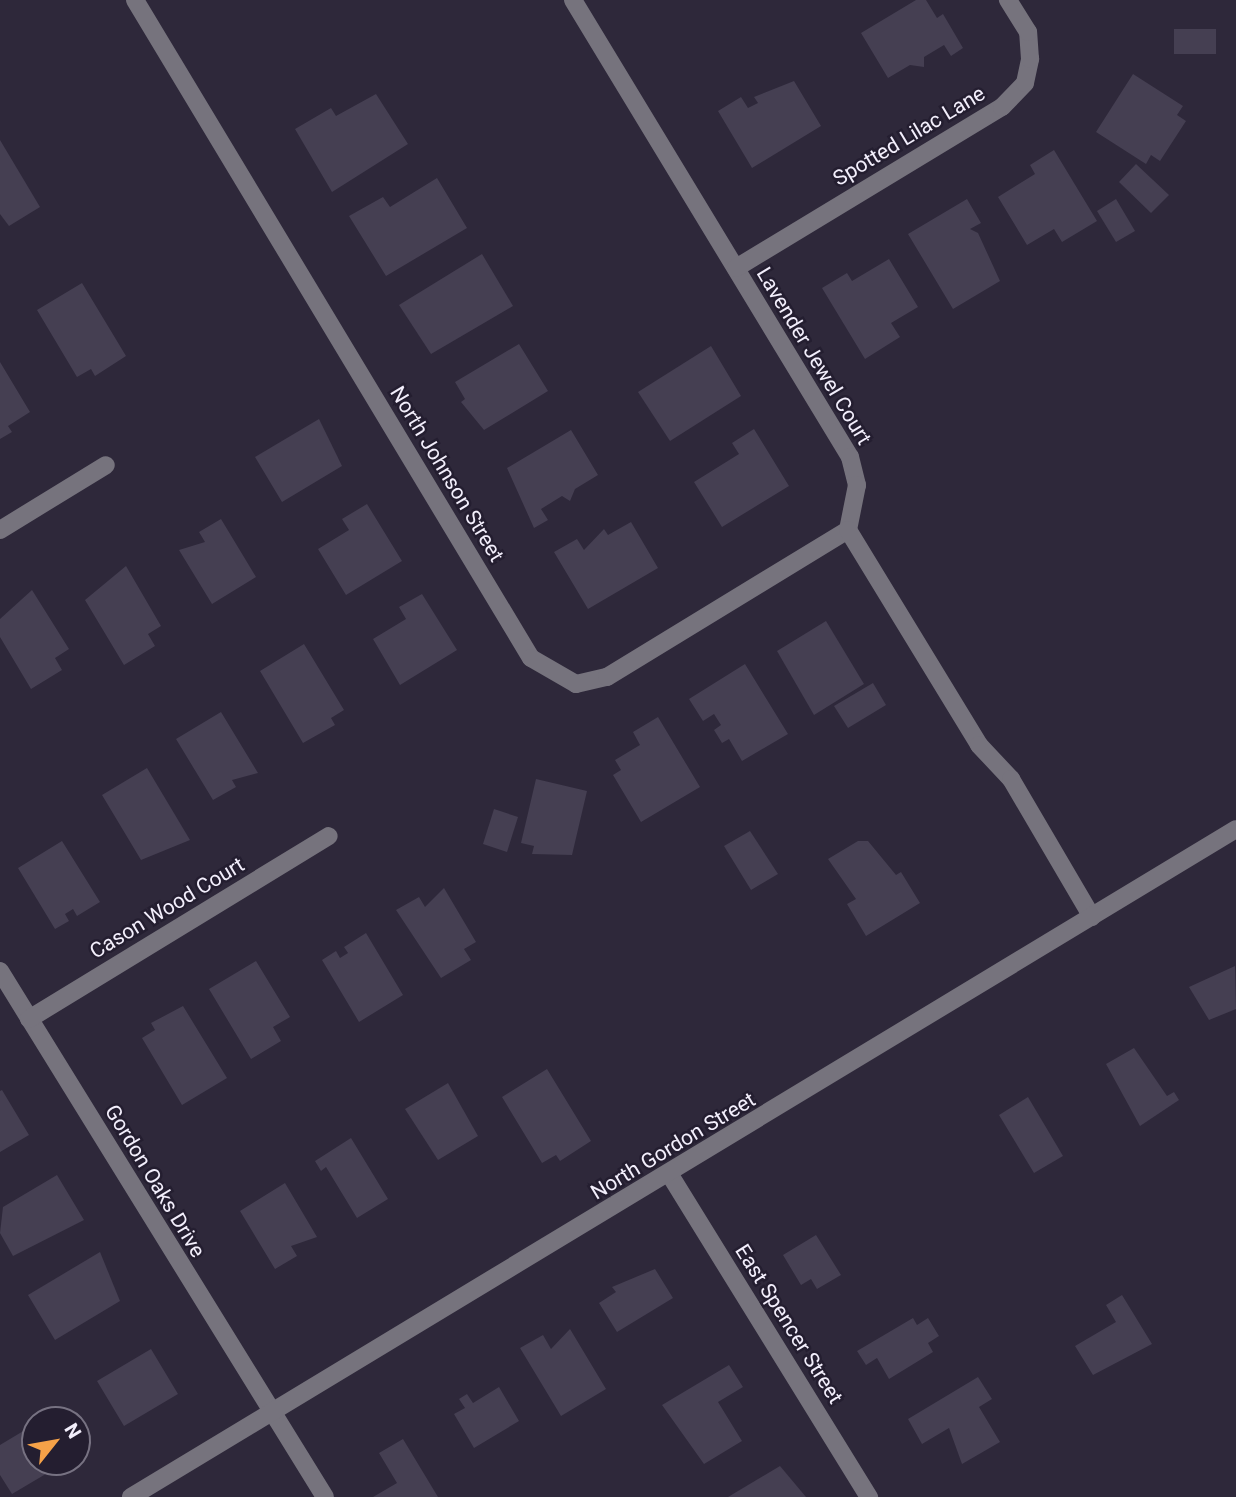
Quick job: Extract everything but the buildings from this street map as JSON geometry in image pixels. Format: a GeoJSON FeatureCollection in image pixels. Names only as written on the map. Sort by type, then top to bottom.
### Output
{"type":"FeatureCollection","features":[{"type":"Feature","properties":{"kind":"street","name":"North Johnson Street"},"geometry":{"type":"LineString","coordinates":[[135,0],[531,659],[576,684],[607,677],[848,530]]}},
{"type":"Feature","properties":{"kind":"street","name":"Lavender Jewel Court"},"geometry":{"type":"LineString","coordinates":[[573,0],[850,457],[857,485],[848,530]]}},
{"type":"Feature","properties":{"kind":"street","name":"Spotted Lilac Lane"},"geometry":{"type":"LineString","coordinates":[[736,268],[1002,107],[1025,83],[1030,59],[1028,32],[1008,0]]}},
{"type":"Feature","properties":{"kind":"street"},"geometry":{"type":"LineString","coordinates":[[0,530],[106,465]]}},
{"type":"Feature","properties":{"kind":"street"},"geometry":{"type":"LineString","coordinates":[[848,530],[979,745],[1011,779],[1092,917]]}},
{"type":"Feature","properties":{"kind":"street","name":"North Gordon Street"},"geometry":{"type":"LineString","coordinates":[[131,1497],[670,1175],[1236,829]]}},
{"type":"Feature","properties":{"kind":"street","name":"Cason Wood Court"},"geometry":{"type":"LineString","coordinates":[[29,1019],[329,836]]}},
{"type":"Feature","properties":{"kind":"street","name":"Gordon Oaks Drive"},"geometry":{"type":"LineString","coordinates":[[0,971],[270,1414],[325,1497]]}},
{"type":"Feature","properties":{"kind":"street","name":"East Spencer Street"},"geometry":{"type":"LineString","coordinates":[[670,1175],[869,1497]]}}]}
